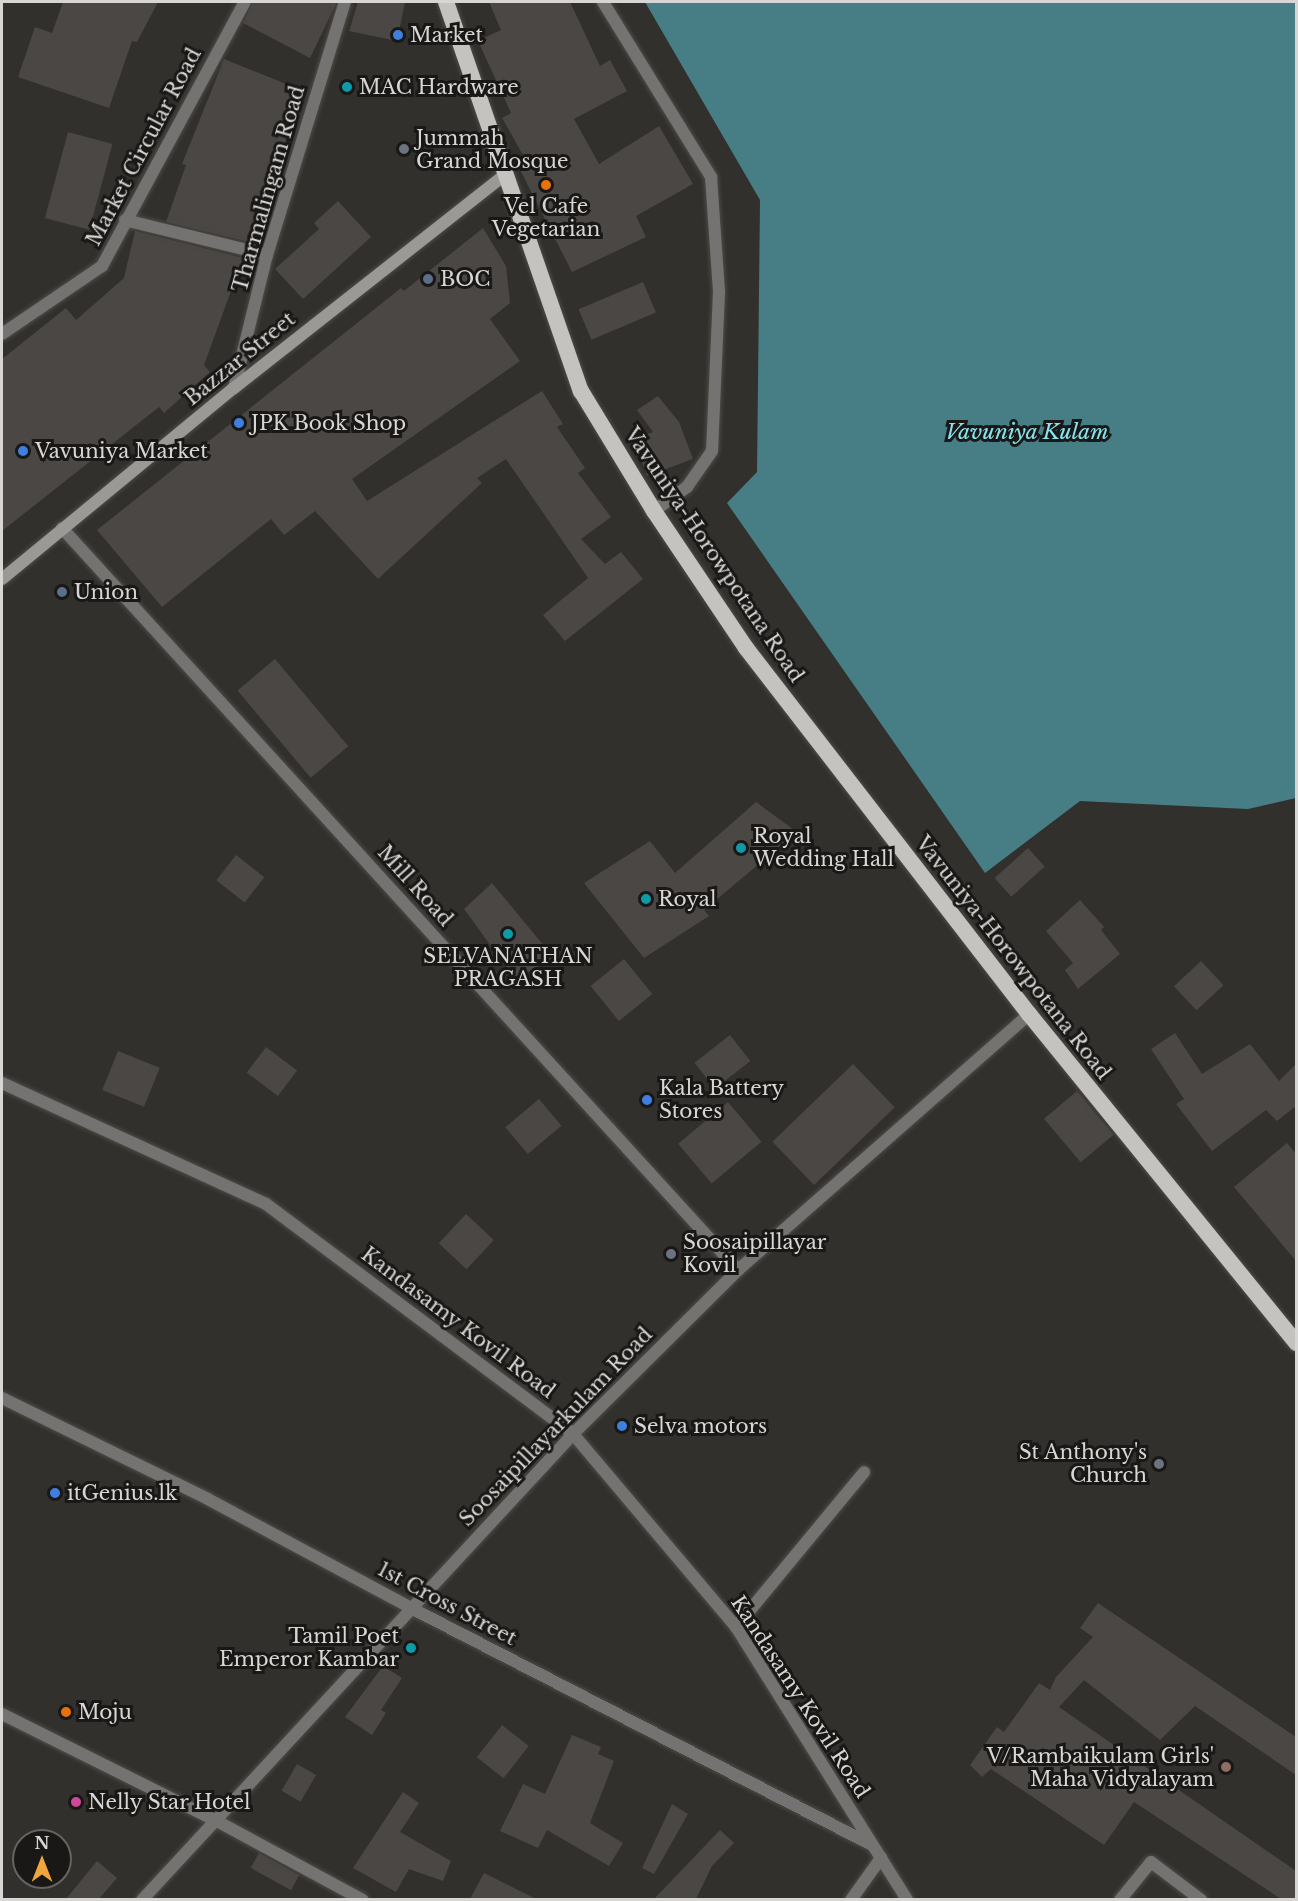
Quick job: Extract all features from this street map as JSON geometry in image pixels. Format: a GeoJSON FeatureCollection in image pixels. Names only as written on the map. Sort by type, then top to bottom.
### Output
{"type":"FeatureCollection","features":[{"type":"Feature","properties":{"kind":"highway","name":"Vavuniya-Horowpotana Road"},"geometry":{"type":"LineString","coordinates":[[446,2],[581,391],[654,511],[746,648],[1029,1014],[1296,1343]]}},
{"type":"Feature","properties":{"kind":"main road","name":"Bazzar Street"},"geometry":{"type":"LineString","coordinates":[[2,579],[234,388],[506,174]]}},
{"type":"Feature","properties":{"kind":"street","name":"Market Circular Road"},"geometry":{"type":"LineString","coordinates":[[2,334],[102,266],[245,2]]}},
{"type":"Feature","properties":{"kind":"street","name":"Tharmalingam Road"},"geometry":{"type":"LineString","coordinates":[[234,388],[267,255],[345,2]]}},
{"type":"Feature","properties":{"kind":"street"},"geometry":{"type":"LineString","coordinates":[[603,2],[711,177],[719,292],[712,452],[687,487],[654,511]]}},
{"type":"Feature","properties":{"kind":"street"},"geometry":{"type":"LineString","coordinates":[[125,220],[267,255]]}},
{"type":"Feature","properties":{"kind":"street","name":"Mill Road"},"geometry":{"type":"LineString","coordinates":[[63,528],[738,1270]]}},
{"type":"Feature","properties":{"kind":"street","name":"Soosaipillayarkulam Road"},"geometry":{"type":"LineString","coordinates":[[142,1899],[573,1434],[738,1270],[1029,1014]]}},
{"type":"Feature","properties":{"kind":"street","name":"Kandasamy Kovil Road"},"geometry":{"type":"LineString","coordinates":[[2,1083],[266,1204],[573,1434],[736,1628],[907,1899]]}},
{"type":"Feature","properties":{"kind":"street","name":"1st Cross Street"},"geometry":{"type":"LineString","coordinates":[[2,1398],[208,1499],[411,1608],[873,1845]]}},
{"type":"Feature","properties":{"kind":"street"},"geometry":{"type":"LineString","coordinates":[[736,1628],[864,1472]]}},
{"type":"Feature","properties":{"kind":"street"},"geometry":{"type":"LineString","coordinates":[[2,1714],[215,1820],[363,1899]]}},
{"type":"Feature","properties":{"kind":"street"},"geometry":{"type":"LineString","coordinates":[[851,1899],[881,1858]]}},
{"type":"Feature","properties":{"kind":"street"},"geometry":{"type":"LineString","coordinates":[[1120,1899],[1151,1863],[1201,1899]]}},
{"type":"Feature","properties":{"kind":"water","name":"Vavuniya Kulam"},"geometry":{"type":"Polygon","coordinates":[[[645,2],[1296,2],[1296,798],[1248,809],[1080,801],[985,873],[727,503],[757,472],[760,200],[645,2]]]}},
{"type":"Feature","properties":{"kind":"building"},"geometry":{"type":"Polygon","coordinates":[[[63,2],[158,2],[137,42],[132,41],[109,108],[18,77],[35,27],[52,33],[63,2]]]}},
{"type":"Feature","properties":{"kind":"building"},"geometry":{"type":"Polygon","coordinates":[[[253,2],[337,2],[310,58],[243,23],[253,2]]]}},
{"type":"Feature","properties":{"kind":"building"},"geometry":{"type":"Polygon","coordinates":[[[358,2],[405,2],[397,41],[349,31],[358,2]]]}},
{"type":"Feature","properties":{"kind":"building"},"geometry":{"type":"Polygon","coordinates":[[[489,2],[570,2],[600,66],[610,60],[627,91],[574,119],[599,164],[659,126],[693,184],[636,216],[646,237],[572,272],[515,160],[523,155],[502,118],[511,113],[478,41],[501,30],[489,2]]]}},
{"type":"Feature","properties":{"kind":"building"},"geometry":{"type":"Polygon","coordinates":[[[224,59],[306,92],[259,209],[269,212],[258,244],[166,222],[186,165],[182,164],[224,59]]]}},
{"type":"Feature","properties":{"kind":"building"},"geometry":{"type":"Polygon","coordinates":[[[68,132],[112,144],[89,230],[45,218],[68,132]]]}},
{"type":"Feature","properties":{"kind":"building"},"geometry":{"type":"Polygon","coordinates":[[[338,201],[371,237],[303,299],[275,269],[319,229],[314,223],[338,201]]]}},
{"type":"Feature","properties":{"kind":"building"},"geometry":{"type":"Polygon","coordinates":[[[483,228],[506,266],[510,303],[490,319],[520,361],[352,479],[367,501],[542,391],[563,424],[557,427],[585,468],[578,473],[611,517],[581,539],[605,564],[621,552],[643,579],[565,641],[543,615],[588,578],[506,459],[477,478],[482,483],[378,579],[315,511],[284,535],[271,519],[162,607],[97,530],[401,288],[404,291],[483,228]]]}},
{"type":"Feature","properties":{"kind":"building"},"geometry":{"type":"Polygon","coordinates":[[[135,231],[243,258],[204,365],[210,372],[164,413],[159,407],[2,531],[2,359],[66,308],[76,320],[124,278],[135,231]]]}},
{"type":"Feature","properties":{"kind":"building"},"geometry":{"type":"Polygon","coordinates":[[[643,282],[656,312],[591,340],[579,309],[643,282]]]}},
{"type":"Feature","properties":{"kind":"building"},"geometry":{"type":"Polygon","coordinates":[[[658,396],[679,422],[693,459],[647,476],[634,439],[653,432],[637,410],[658,396]]]}},
{"type":"Feature","properties":{"kind":"building"},"geometry":{"type":"Polygon","coordinates":[[[275,659],[348,746],[311,778],[237,690],[275,659]]]}},
{"type":"Feature","properties":{"kind":"building"},"geometry":{"type":"Polygon","coordinates":[[[756,802],[797,832],[704,910],[709,916],[644,958],[584,883],[650,841],[675,873],[756,802]]]}},
{"type":"Feature","properties":{"kind":"building"},"geometry":{"type":"Polygon","coordinates":[[[1028,848],[1045,867],[1011,897],[995,878],[1028,848]]]}},
{"type":"Feature","properties":{"kind":"building"},"geometry":{"type":"Polygon","coordinates":[[[236,855],[264,877],[245,902],[216,880],[236,855]]]}},
{"type":"Feature","properties":{"kind":"building","name":"SELVANATHAN PRAGASH"},"geometry":{"type":"Polygon","coordinates":[[[492,883],[554,958],[515,979],[464,909],[492,883]]]}},
{"type":"Feature","properties":{"kind":"building"},"geometry":{"type":"Polygon","coordinates":[[[1080,900],[1104,927],[1101,930],[1120,954],[1078,989],[1065,970],[1073,963],[1046,931],[1080,900]]]}},
{"type":"Feature","properties":{"kind":"building"},"geometry":{"type":"Polygon","coordinates":[[[624,959],[652,994],[619,1021],[591,986],[624,959]]]}},
{"type":"Feature","properties":{"kind":"building"},"geometry":{"type":"Polygon","coordinates":[[[1201,961],[1224,985],[1196,1010],[1174,986],[1201,961]]]}},
{"type":"Feature","properties":{"kind":"building"},"geometry":{"type":"Polygon","coordinates":[[[1175,1033],[1202,1074],[1250,1044],[1279,1081],[1296,1064],[1296,1106],[1277,1121],[1266,1110],[1212,1151],[1176,1104],[1184,1099],[1151,1049],[1175,1033]]]}},
{"type":"Feature","properties":{"kind":"building"},"geometry":{"type":"Polygon","coordinates":[[[730,1035],[750,1061],[715,1089],[695,1063],[730,1035]]]}},
{"type":"Feature","properties":{"kind":"building"},"geometry":{"type":"Polygon","coordinates":[[[266,1047],[297,1070],[278,1096],[247,1073],[266,1047]]]}},
{"type":"Feature","properties":{"kind":"building"},"geometry":{"type":"Polygon","coordinates":[[[118,1051],[160,1068],[144,1107],[102,1090],[118,1051]]]}},
{"type":"Feature","properties":{"kind":"building"},"geometry":{"type":"Polygon","coordinates":[[[853,1064],[895,1107],[814,1185],[772,1142],[853,1064]]]}},
{"type":"Feature","properties":{"kind":"building"},"geometry":{"type":"Polygon","coordinates":[[[1077,1091],[1114,1135],[1081,1162],[1044,1119],[1077,1091]]]}},
{"type":"Feature","properties":{"kind":"building"},"geometry":{"type":"Polygon","coordinates":[[[539,1099],[561,1126],[528,1154],[505,1127],[539,1099]]]}},
{"type":"Feature","properties":{"kind":"building"},"geometry":{"type":"Polygon","coordinates":[[[728,1102],[761,1142],[712,1184],[678,1144],[728,1102]]]}},
{"type":"Feature","properties":{"kind":"building"},"geometry":{"type":"Polygon","coordinates":[[[1287,1143],[1296,1154],[1296,1261],[1234,1187],[1287,1143]]]}},
{"type":"Feature","properties":{"kind":"building"},"geometry":{"type":"Polygon","coordinates":[[[466,1214],[494,1240],[467,1269],[439,1243],[466,1214]]]}},
{"type":"Feature","properties":{"kind":"building"},"geometry":{"type":"Polygon","coordinates":[[[1098,1603],[1296,1737],[1296,1775],[1195,1706],[1160,1740],[1084,1680],[1059,1707],[1296,1871],[1296,1899],[1281,1899],[1134,1802],[1104,1845],[991,1769],[982,1777],[970,1765],[997,1727],[1004,1732],[1039,1683],[1050,1690],[1056,1677],[1093,1637],[1080,1628],[1098,1603]]]}},
{"type":"Feature","properties":{"kind":"building"},"geometry":{"type":"Polygon","coordinates":[[[383,1666],[402,1678],[381,1710],[386,1713],[372,1735],[345,1717],[383,1666]]]}},
{"type":"Feature","properties":{"kind":"building"},"geometry":{"type":"Polygon","coordinates":[[[502,1725],[529,1746],[504,1778],[477,1757],[502,1725]]]}},
{"type":"Feature","properties":{"kind":"building"},"geometry":{"type":"Polygon","coordinates":[[[572,1735],[601,1747],[598,1754],[614,1761],[590,1823],[623,1843],[609,1866],[547,1830],[538,1848],[500,1831],[523,1784],[545,1794],[572,1735]]]}},
{"type":"Feature","properties":{"kind":"building"},"geometry":{"type":"Polygon","coordinates":[[[297,1764],[316,1775],[301,1802],[282,1791],[297,1764]]]}},
{"type":"Feature","properties":{"kind":"building"},"geometry":{"type":"Polygon","coordinates":[[[403,1792],[419,1803],[400,1832],[451,1861],[443,1881],[409,1869],[396,1892],[353,1868],[403,1792]]]}},
{"type":"Feature","properties":{"kind":"building"},"geometry":{"type":"Polygon","coordinates":[[[672,1804],[688,1814],[654,1874],[642,1868],[672,1804]]]}},
{"type":"Feature","properties":{"kind":"building"},"geometry":{"type":"Polygon","coordinates":[[[720,1830],[734,1843],[712,1866],[696,1899],[654,1899],[720,1830]]]}},
{"type":"Feature","properties":{"kind":"building"},"geometry":{"type":"Polygon","coordinates":[[[259,1853],[299,1875],[291,1890],[251,1868],[259,1853]]]}},
{"type":"Feature","properties":{"kind":"building"},"geometry":{"type":"Polygon","coordinates":[[[97,1861],[117,1878],[99,1899],[66,1899],[97,1861]]]}},
{"type":"Feature","properties":{"kind":"building"},"geometry":{"type":"Polygon","coordinates":[[[484,1873],[536,1899],[470,1899],[484,1873]]]}},
{"type":"Feature","properties":{"kind":"place","name":"Market"},"geometry":{"type":"Point","coordinates":[398,35]}},
{"type":"Feature","properties":{"kind":"place","name":"MAC Hardware"},"geometry":{"type":"Point","coordinates":[347,87]}},
{"type":"Feature","properties":{"kind":"place","name":"Jummah Grand Mosque"},"geometry":{"type":"Point","coordinates":[404,149]}},
{"type":"Feature","properties":{"kind":"place","name":"Vel Cafe Vegetarian"},"geometry":{"type":"Point","coordinates":[546,185]}},
{"type":"Feature","properties":{"kind":"place","name":"BOC"},"geometry":{"type":"Point","coordinates":[428,279]}},
{"type":"Feature","properties":{"kind":"place","name":"JPK Book Shop"},"geometry":{"type":"Point","coordinates":[239,423]}},
{"type":"Feature","properties":{"kind":"place","name":"Vavuniya Market"},"geometry":{"type":"Point","coordinates":[23,451]}},
{"type":"Feature","properties":{"kind":"place","name":"Union"},"geometry":{"type":"Point","coordinates":[62,592]}},
{"type":"Feature","properties":{"kind":"place","name":"Royal Wedding Hall"},"geometry":{"type":"Point","coordinates":[741,848]}},
{"type":"Feature","properties":{"kind":"place","name":"Royal"},"geometry":{"type":"Point","coordinates":[646,899]}},
{"type":"Feature","properties":{"kind":"place","name":"SELVANATHAN PRAGASH"},"geometry":{"type":"Point","coordinates":[508,934]}},
{"type":"Feature","properties":{"kind":"place","name":"Kala Battery Stores"},"geometry":{"type":"Point","coordinates":[647,1100]}},
{"type":"Feature","properties":{"kind":"place","name":"Soosaipillayar Kovil"},"geometry":{"type":"Point","coordinates":[671,1254]}},
{"type":"Feature","properties":{"kind":"place","name":"Selva motors"},"geometry":{"type":"Point","coordinates":[622,1426]}},
{"type":"Feature","properties":{"kind":"place","name":"St Anthony's Church"},"geometry":{"type":"Point","coordinates":[1159,1464]}},
{"type":"Feature","properties":{"kind":"place","name":"itGenius.lk"},"geometry":{"type":"Point","coordinates":[55,1493]}},
{"type":"Feature","properties":{"kind":"place","name":"Tamil Poet Emperor Kambar"},"geometry":{"type":"Point","coordinates":[411,1648]}},
{"type":"Feature","properties":{"kind":"place","name":"Moju"},"geometry":{"type":"Point","coordinates":[66,1712]}},
{"type":"Feature","properties":{"kind":"place","name":"V/Rambaikulam Girls' Maha Vidyalayam"},"geometry":{"type":"Point","coordinates":[1226,1767]}},
{"type":"Feature","properties":{"kind":"place","name":"Nelly Star Hotel"},"geometry":{"type":"Point","coordinates":[76,1802]}}]}
